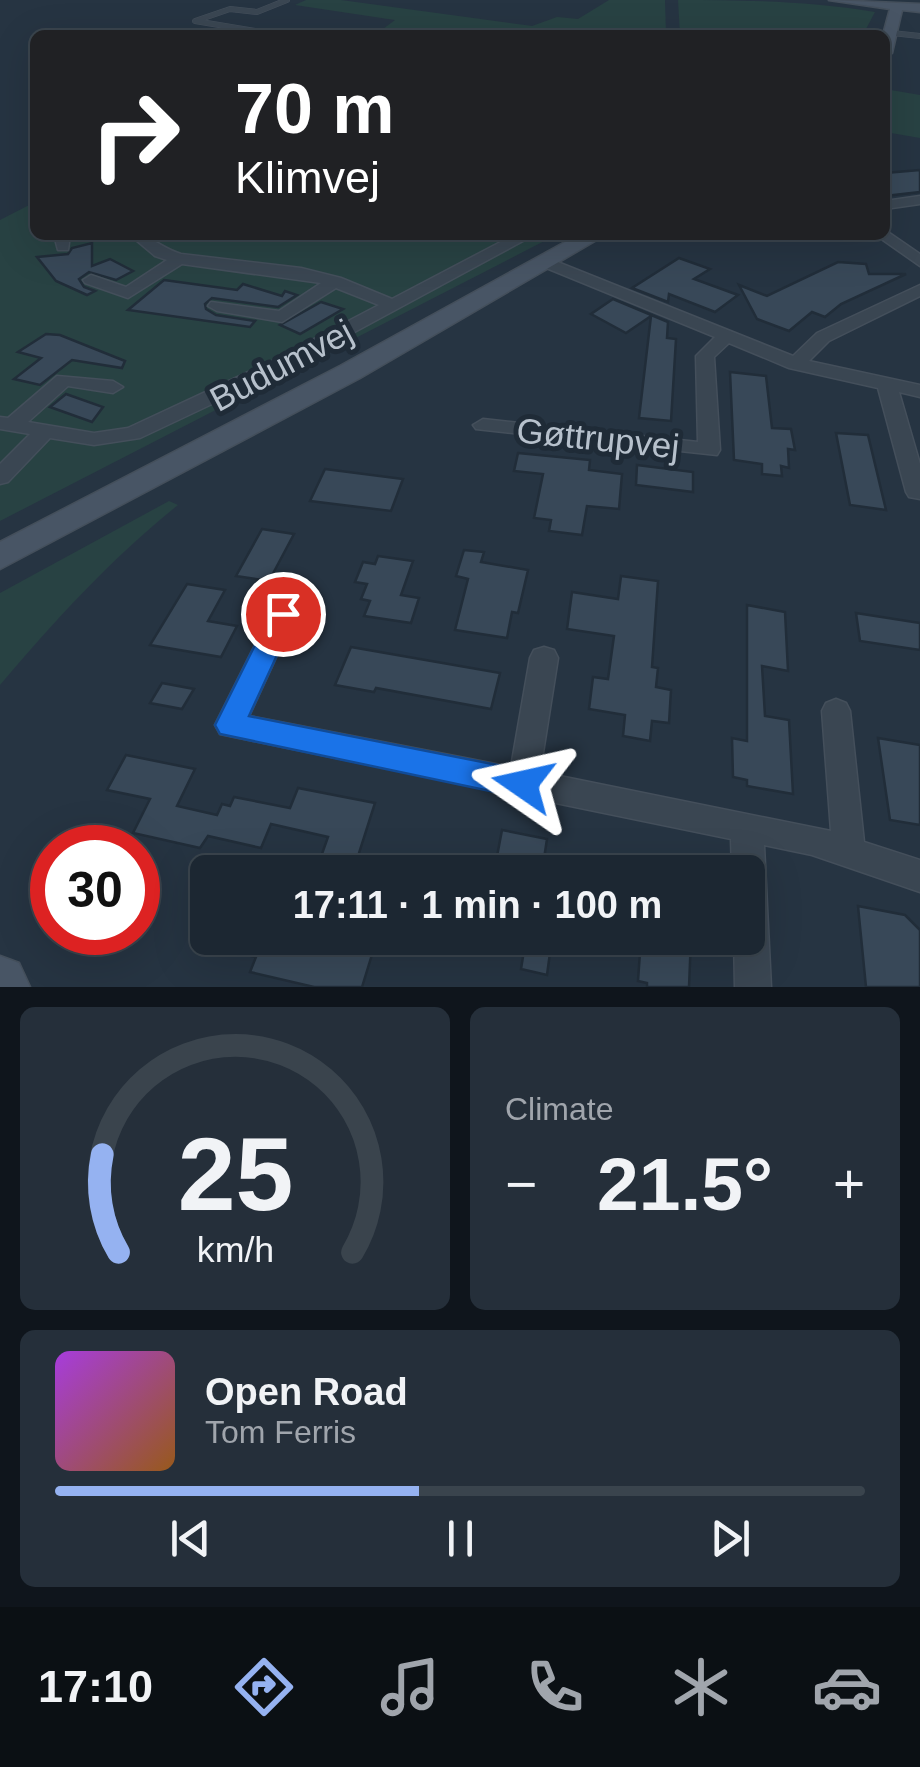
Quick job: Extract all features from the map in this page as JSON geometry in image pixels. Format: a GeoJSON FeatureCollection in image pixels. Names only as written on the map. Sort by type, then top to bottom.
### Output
{"type":"FeatureCollection","features":[{"type":"Feature","properties":{"kind":"street"},"geometry":{"type":"LineString","coordinates":[[835,0],[920,8]]}},
{"type":"Feature","properties":{"kind":"street"},"geometry":{"type":"LineString","coordinates":[[890,39],[897,6]]}},
{"type":"Feature","properties":{"kind":"street"},"geometry":{"type":"LineString","coordinates":[[890,204],[920,200]]}},
{"type":"Feature","properties":{"kind":"street"},"geometry":{"type":"LineString","coordinates":[[890,239],[920,262]]}},
{"type":"Feature","properties":{"kind":"street"},"geometry":{"type":"LineString","coordinates":[[144,240],[161,253],[178,259],[301,273],[335,281],[392,305]]}},
{"type":"Feature","properties":{"kind":"street"},"geometry":{"type":"LineString","coordinates":[[496,240],[507,245]]}},
{"type":"Feature","properties":{"kind":"street"},"geometry":{"type":"LineString","coordinates":[[6,425],[113,439],[133,434],[516,240]]}},
{"type":"Feature","properties":{"kind":"street","name":"Budumvej"},"geometry":{"type":"LineString","coordinates":[[0,556],[350,372],[585,240]]}},
{"type":"Feature","properties":{"kind":"street"},"geometry":{"type":"LineString","coordinates":[[92,280],[128,294],[178,259]]}},
{"type":"Feature","properties":{"kind":"street"},"geometry":{"type":"LineString","coordinates":[[545,262],[796,364],[920,391]]}},
{"type":"Feature","properties":{"kind":"street"},"geometry":{"type":"LineString","coordinates":[[218,306],[282,317],[335,281]]}},
{"type":"Feature","properties":{"kind":"street"},"geometry":{"type":"LineString","coordinates":[[796,364],[823,337],[920,290]]}},
{"type":"Feature","properties":{"kind":"street","name":"Gøttrupvej"},"geometry":{"type":"LineString","coordinates":[[483,425],[709,450],[705,356],[728,335]]}},
{"type":"Feature","properties":{"kind":"street"},"geometry":{"type":"LineString","coordinates":[[6,425],[64,380],[113,387]]}},
{"type":"Feature","properties":{"kind":"street"},"geometry":{"type":"LineString","coordinates":[[888,387],[917,492]]}},
{"type":"Feature","properties":{"kind":"street"},"geometry":{"type":"LineString","coordinates":[[0,478],[44,432]]}},
{"type":"Feature","properties":{"kind":"street"},"geometry":{"type":"LineString","coordinates":[[283,614],[230,725],[747,828],[849,852],[920,876]]}},
{"type":"Feature","properties":{"kind":"street"},"geometry":{"type":"LineString","coordinates":[[523,784],[544,658]]}},
{"type":"Feature","properties":{"kind":"street"},"geometry":{"type":"LineString","coordinates":[[836,711],[849,852]]}},
{"type":"Feature","properties":{"kind":"street"},"geometry":{"type":"LineString","coordinates":[[747,828],[753,987]]}},
{"type":"Feature","properties":{"kind":"lane"},"geometry":{"type":"LineString","coordinates":[[249,30],[195,21],[230,9],[257,12],[287,0]]}},
{"type":"Feature","properties":{"kind":"lane"},"geometry":{"type":"LineString","coordinates":[[892,33],[920,36]]}},
{"type":"Feature","properties":{"kind":"green space"},"geometry":{"type":"Polygon","coordinates":[[[306,0],[341,0],[532,26],[557,17],[578,19],[609,0],[665,0],[666,30],[396,30],[383,29],[395,20],[295,5],[306,0]]]}},
{"type":"Feature","properties":{"kind":"green space"},"geometry":{"type":"Polygon","coordinates":[[[678,0],[801,3],[875,12],[866,29],[870,30],[680,30],[678,0]]]}},
{"type":"Feature","properties":{"kind":"green space"},"geometry":{"type":"Polygon","coordinates":[[[890,90],[920,95],[920,138],[890,133],[890,90]]]}},
{"type":"Feature","properties":{"kind":"green space"},"geometry":{"type":"Polygon","coordinates":[[[30,205],[30,240],[546,240],[0,521],[0,220],[30,205]]]}},
{"type":"Feature","properties":{"kind":"green space"},"geometry":{"type":"Polygon","coordinates":[[[169,501],[178,505],[85,590],[0,685],[0,593],[169,501]]]}},
{"type":"Feature","properties":{"kind":"building"},"geometry":{"type":"Polygon","coordinates":[[[920,170],[920,192],[890,195],[890,173],[920,170]]]}},
{"type":"Feature","properties":{"kind":"building"},"geometry":{"type":"Polygon","coordinates":[[[92,243],[92,266],[110,259],[133,271],[116,280],[89,272],[79,279],[84,287],[95,291],[87,295],[56,281],[37,257],[68,254],[72,248],[92,243]]]}},
{"type":"Feature","properties":{"kind":"building"},"geometry":{"type":"Polygon","coordinates":[[[679,258],[710,269],[694,279],[738,295],[715,312],[669,294],[668,302],[632,288],[679,258]]]}},
{"type":"Feature","properties":{"kind":"building"},"geometry":{"type":"Polygon","coordinates":[[[838,262],[866,264],[869,274],[906,274],[841,304],[825,317],[812,312],[789,331],[757,319],[739,285],[767,296],[838,262]]]}},
{"type":"Feature","properties":{"kind":"building"},"geometry":{"type":"Polygon","coordinates":[[[164,280],[237,290],[243,284],[282,296],[285,291],[297,295],[278,307],[212,298],[205,304],[216,315],[255,321],[250,327],[128,310],[164,280]]]}},
{"type":"Feature","properties":{"kind":"building"},"geometry":{"type":"Polygon","coordinates":[[[613,299],[668,322],[667,338],[676,339],[671,421],[639,418],[651,316],[626,333],[591,314],[613,299]]]}},
{"type":"Feature","properties":{"kind":"building"},"geometry":{"type":"Polygon","coordinates":[[[321,302],[343,309],[300,334],[280,325],[321,302]]]}},
{"type":"Feature","properties":{"kind":"building"},"geometry":{"type":"Polygon","coordinates":[[[46,334],[60,335],[125,361],[122,368],[72,360],[40,385],[14,379],[41,358],[18,352],[46,334]]]}},
{"type":"Feature","properties":{"kind":"building"},"geometry":{"type":"Polygon","coordinates":[[[730,372],[766,376],[772,428],[791,429],[795,450],[788,449],[789,468],[781,466],[782,476],[762,474],[762,464],[734,460],[730,372]]]}},
{"type":"Feature","properties":{"kind":"building"},"geometry":{"type":"Polygon","coordinates":[[[66,394],[103,407],[92,422],[50,407],[66,394]]]}},
{"type":"Feature","properties":{"kind":"building"},"geometry":{"type":"Polygon","coordinates":[[[836,433],[868,435],[886,510],[850,505],[836,433]]]}},
{"type":"Feature","properties":{"kind":"building"},"geometry":{"type":"Polygon","coordinates":[[[518,453],[590,460],[589,470],[622,474],[619,509],[587,506],[582,535],[549,531],[551,520],[534,518],[543,474],[514,471],[518,453]]]}},
{"type":"Feature","properties":{"kind":"building"},"geometry":{"type":"Polygon","coordinates":[[[637,465],[693,472],[693,492],[636,485],[637,465]]]}},
{"type":"Feature","properties":{"kind":"building"},"geometry":{"type":"Polygon","coordinates":[[[325,469],[403,479],[391,511],[310,501],[325,469]]]}},
{"type":"Feature","properties":{"kind":"building"},"geometry":{"type":"Polygon","coordinates":[[[262,529],[294,534],[269,581],[236,576],[262,529]]]}},
{"type":"Feature","properties":{"kind":"building"},"geometry":{"type":"Polygon","coordinates":[[[464,550],[484,552],[481,562],[528,570],[518,613],[512,612],[507,638],[455,630],[468,579],[456,576],[464,550]]]}},
{"type":"Feature","properties":{"kind":"building"},"geometry":{"type":"Polygon","coordinates":[[[378,556],[413,561],[401,595],[419,598],[411,623],[364,616],[370,601],[361,599],[367,584],[355,582],[363,562],[375,564],[378,556]]]}},
{"type":"Feature","properties":{"kind":"building"},"geometry":{"type":"Polygon","coordinates":[[[621,576],[658,581],[652,667],[658,668],[656,687],[671,690],[669,723],[652,721],[650,741],[623,736],[625,715],[589,709],[593,677],[608,679],[614,636],[567,629],[572,592],[618,599],[621,576]]]}},
{"type":"Feature","properties":{"kind":"building"},"geometry":{"type":"Polygon","coordinates":[[[187,584],[225,590],[208,621],[237,626],[221,657],[150,645],[187,584]]]}},
{"type":"Feature","properties":{"kind":"building"},"geometry":{"type":"Polygon","coordinates":[[[747,605],[785,612],[788,671],[762,666],[765,716],[789,720],[793,794],[747,786],[747,780],[733,777],[732,738],[747,741],[747,605]]]}},
{"type":"Feature","properties":{"kind":"building"},"geometry":{"type":"Polygon","coordinates":[[[856,613],[920,623],[920,650],[860,641],[856,613]]]}},
{"type":"Feature","properties":{"kind":"building"},"geometry":{"type":"Polygon","coordinates":[[[351,647],[500,673],[491,709],[376,688],[374,692],[335,685],[351,647]]]}},
{"type":"Feature","properties":{"kind":"building"},"geometry":{"type":"Polygon","coordinates":[[[162,683],[194,689],[182,709],[150,703],[162,683]]]}},
{"type":"Feature","properties":{"kind":"building"},"geometry":{"type":"Polygon","coordinates":[[[878,738],[920,745],[920,825],[890,820],[878,738]]]}},
{"type":"Feature","properties":{"kind":"building"},"geometry":{"type":"Polygon","coordinates":[[[126,755],[195,769],[177,806],[217,815],[222,804],[230,806],[234,797],[290,808],[298,788],[375,803],[358,855],[322,855],[328,837],[271,824],[261,848],[208,836],[200,848],[160,839],[160,825],[137,825],[150,799],[107,790],[126,755]]]}},
{"type":"Feature","properties":{"kind":"building"},"geometry":{"type":"Polygon","coordinates":[[[502,830],[547,839],[545,855],[497,855],[502,830]]]}},
{"type":"Feature","properties":{"kind":"building"},"geometry":{"type":"Polygon","coordinates":[[[858,906],[905,915],[920,930],[920,987],[866,987],[858,906]]]}},
{"type":"Feature","properties":{"kind":"building"},"geometry":{"type":"Polygon","coordinates":[[[247,955],[372,955],[362,987],[314,987],[250,972],[256,957],[247,955]]]}},
{"type":"Feature","properties":{"kind":"building"},"geometry":{"type":"Polygon","coordinates":[[[523,955],[550,955],[547,975],[521,969],[523,955]]]}},
{"type":"Feature","properties":{"kind":"building"},"geometry":{"type":"Polygon","coordinates":[[[640,955],[690,955],[689,987],[647,987],[647,983],[638,981],[640,955]]]}},
{"type":"Feature","properties":{"kind":"route"},"geometry":{"type":"LineString","coordinates":[[283,614],[230,725],[523,784]]}}]}
